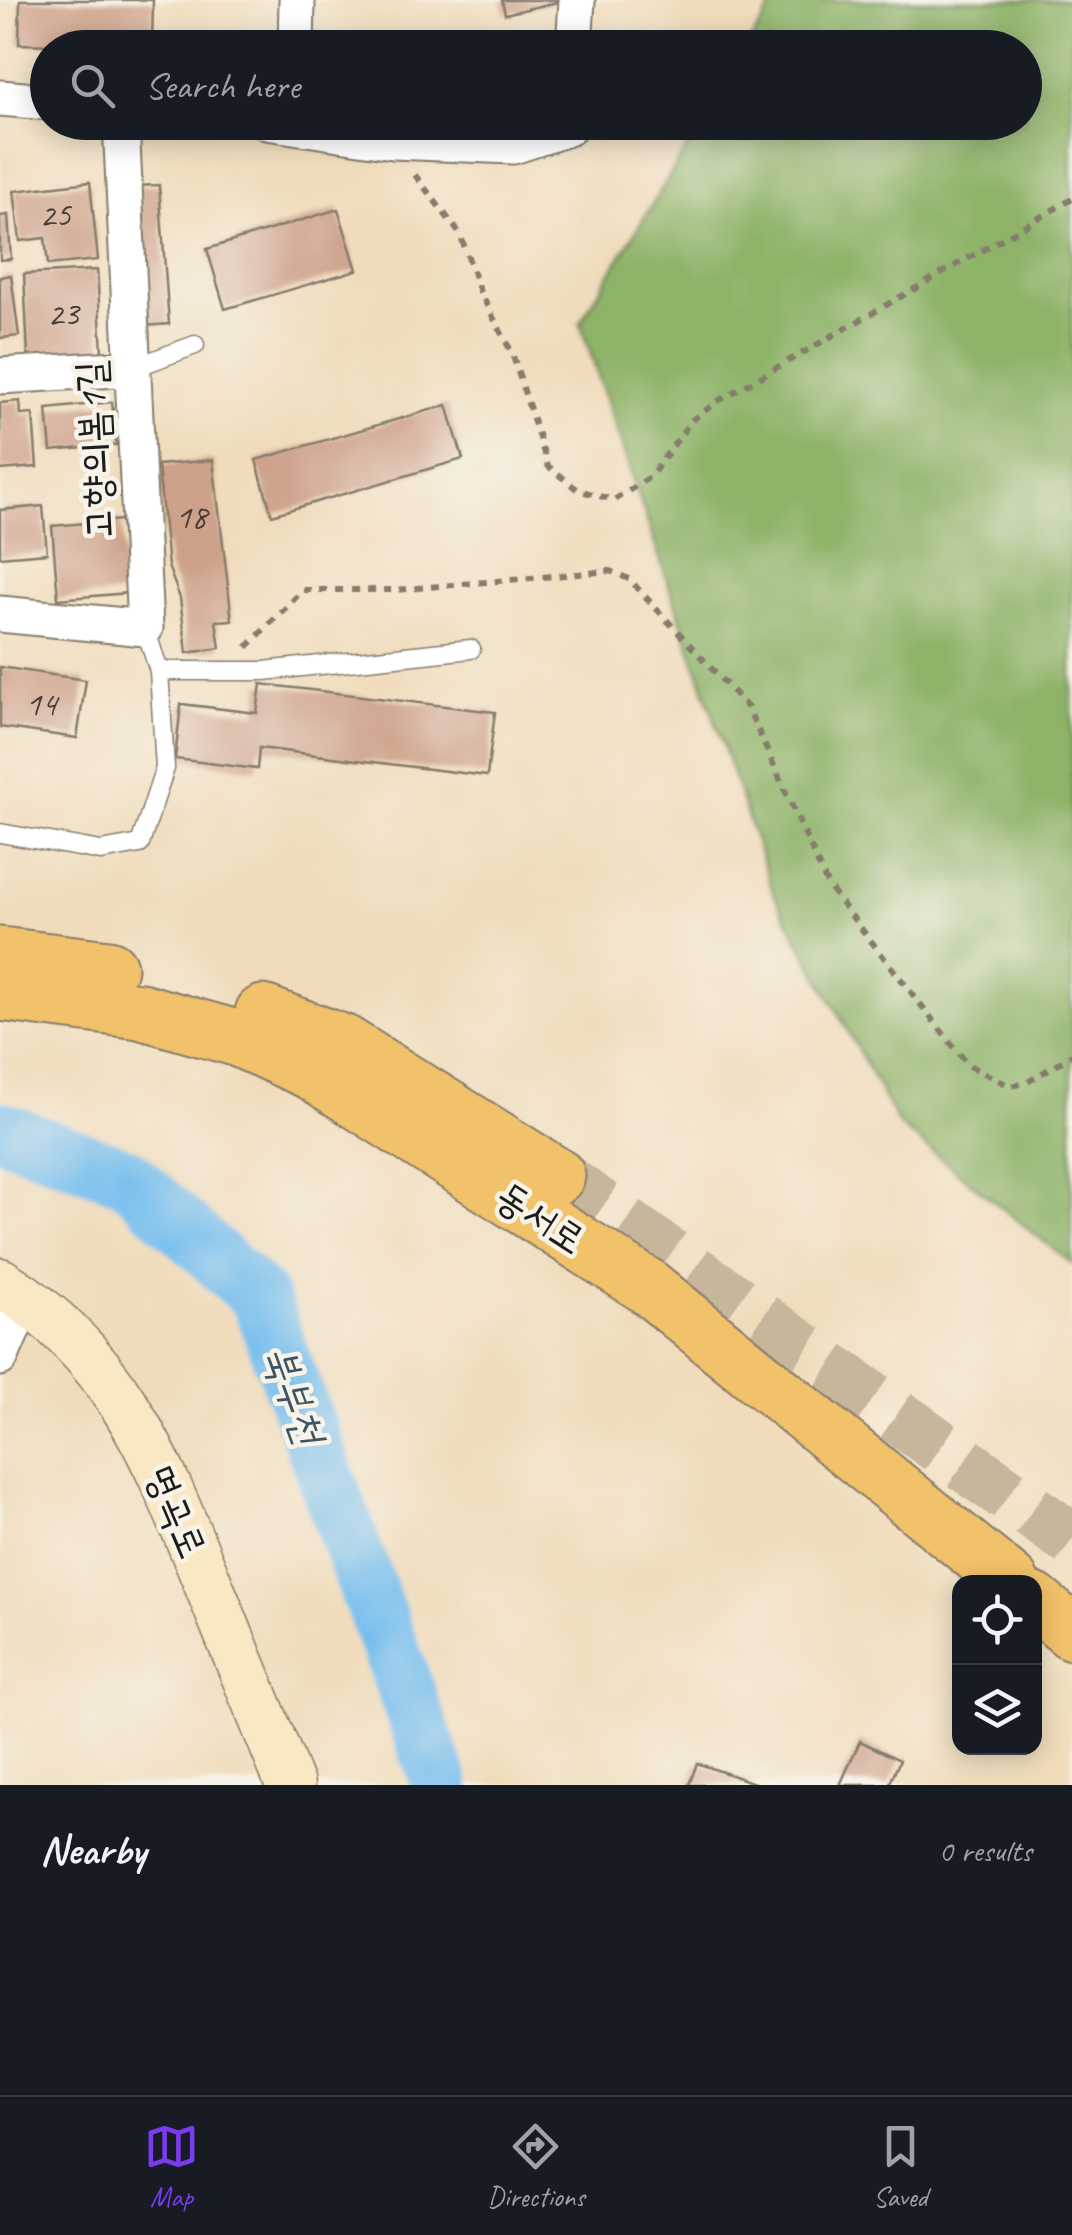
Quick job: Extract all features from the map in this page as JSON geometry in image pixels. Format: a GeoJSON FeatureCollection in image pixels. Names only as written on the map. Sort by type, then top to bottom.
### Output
{"type":"FeatureCollection","features":[{"type":"Feature","properties":{"kind":"highway","name":"동서로"},"geometry":{"type":"LineString","coordinates":[[0,955],[128,971],[222,998],[344,1044],[556,1176]]}},
{"type":"Feature","properties":{"kind":"highway","name":"동서로"},"geometry":{"type":"LineString","coordinates":[[0,993],[140,1011],[236,1038],[312,1072],[647,1286],[1003,1575]]}},
{"type":"Feature","properties":{"kind":"highway"},"geometry":{"type":"LineString","coordinates":[[1042,1608],[1072,1632]]}},
{"type":"Feature","properties":{"kind":"main road","name":"명곡로"},"geometry":{"type":"LineString","coordinates":[[13,1290],[69,1332],[131,1413],[163,1474],[290,1785]]}},
{"type":"Feature","properties":{"kind":"street"},"geometry":{"type":"LineString","coordinates":[[296,0],[296,30]]}},
{"type":"Feature","properties":{"kind":"street"},"geometry":{"type":"LineString","coordinates":[[575,30],[577,0]]}},
{"type":"Feature","properties":{"kind":"street"},"geometry":{"type":"LineString","coordinates":[[0,98],[30,100]]}},
{"type":"Feature","properties":{"kind":"street","name":"고향의봄1길"},"geometry":{"type":"LineString","coordinates":[[122,140],[145,628]]}},
{"type":"Feature","properties":{"kind":"street"},"geometry":{"type":"LineString","coordinates":[[387,140],[513,146],[531,140]]}},
{"type":"Feature","properties":{"kind":"street"},"geometry":{"type":"LineString","coordinates":[[0,376],[133,368]]}},
{"type":"Feature","properties":{"kind":"street"},"geometry":{"type":"LineString","coordinates":[[0,614],[145,628]]}},
{"type":"Feature","properties":{"kind":"street"},"geometry":{"type":"LineString","coordinates":[[0,1358],[13,1290]]}},
{"type":"Feature","properties":{"kind":"lane"},"geometry":{"type":"LineString","coordinates":[[133,368],[195,345]]}},
{"type":"Feature","properties":{"kind":"lane"},"geometry":{"type":"LineString","coordinates":[[0,833],[101,851],[140,844],[165,768],[158,671],[145,628]]}},
{"type":"Feature","properties":{"kind":"lane"},"geometry":{"type":"LineString","coordinates":[[158,671],[264,671],[471,649]]}},
{"type":"Feature","properties":{"kind":"path"},"geometry":{"type":"LineString","coordinates":[[393,141],[460,234],[480,292],[512,353],[548,466],[578,490],[614,500],[650,477],[679,435],[720,400],[1072,199]]}},
{"type":"Feature","properties":{"kind":"path"},"geometry":{"type":"LineString","coordinates":[[229,652],[247,647],[303,590],[395,590],[610,571],[629,580],[748,708],[828,886],[968,1064],[1010,1086],[1026,1083],[1072,1055]]}},
{"type":"Feature","properties":{"kind":"green space"},"geometry":{"type":"Polygon","coordinates":[[[776,0],[1072,0],[1072,1264],[899,1125],[774,895],[580,323],[692,140],[1042,140],[1042,30],[757,30],[776,0]]]}},
{"type":"Feature","properties":{"kind":"building"},"geometry":{"type":"Polygon","coordinates":[[[20,0],[153,0],[152,30],[30,30],[30,44],[19,44],[20,0]]]}},
{"type":"Feature","properties":{"kind":"building"},"geometry":{"type":"Polygon","coordinates":[[[502,0],[558,0],[558,2],[505,14],[502,0]]]}},
{"type":"Feature","properties":{"kind":"building"},"geometry":{"type":"Polygon","coordinates":[[[90,182],[98,260],[48,265],[45,238],[20,241],[14,191],[90,182]]]}},
{"type":"Feature","properties":{"kind":"building"},"geometry":{"type":"Polygon","coordinates":[[[159,185],[169,324],[145,326],[134,186],[159,185]]]}},
{"type":"Feature","properties":{"kind":"building"},"geometry":{"type":"Polygon","coordinates":[[[338,209],[357,270],[225,309],[207,249],[338,209]]]}},
{"type":"Feature","properties":{"kind":"building"},"geometry":{"type":"Polygon","coordinates":[[[8,215],[11,259],[0,260],[0,216],[8,215]]]}},
{"type":"Feature","properties":{"kind":"building"},"geometry":{"type":"Polygon","coordinates":[[[97,270],[102,352],[28,357],[24,274],[97,270]]]}},
{"type":"Feature","properties":{"kind":"building"},"geometry":{"type":"Polygon","coordinates":[[[11,275],[19,336],[0,338],[0,277],[11,275]]]}},
{"type":"Feature","properties":{"kind":"building"},"geometry":{"type":"Polygon","coordinates":[[[20,401],[21,415],[33,414],[37,467],[0,470],[0,403],[20,401]]]}},
{"type":"Feature","properties":{"kind":"building"},"geometry":{"type":"Polygon","coordinates":[[[112,402],[116,445],[51,451],[47,409],[112,402]]]}},
{"type":"Feature","properties":{"kind":"building"},"geometry":{"type":"Polygon","coordinates":[[[447,405],[463,459],[272,515],[256,460],[447,405]]]}},
{"type":"Feature","properties":{"kind":"building"},"geometry":{"type":"Polygon","coordinates":[[[213,460],[232,620],[216,621],[220,648],[187,653],[180,598],[168,566],[158,465],[213,460]]]}},
{"type":"Feature","properties":{"kind":"building"},"geometry":{"type":"Polygon","coordinates":[[[43,506],[47,553],[0,557],[0,510],[43,506]]]}},
{"type":"Feature","properties":{"kind":"building"},"geometry":{"type":"Polygon","coordinates":[[[121,520],[128,593],[58,599],[52,526],[121,520]]]}},
{"type":"Feature","properties":{"kind":"building"},"geometry":{"type":"Polygon","coordinates":[[[0,667],[86,680],[77,738],[0,727],[0,667]]]}},
{"type":"Feature","properties":{"kind":"building"},"geometry":{"type":"Polygon","coordinates":[[[261,684],[495,712],[487,776],[259,748],[257,769],[175,759],[181,704],[257,713],[261,684]]]}},
{"type":"Feature","properties":{"kind":"building"},"geometry":{"type":"Polygon","coordinates":[[[860,1741],[900,1760],[889,1785],[840,1785],[860,1741]]]}},
{"type":"Feature","properties":{"kind":"building"},"geometry":{"type":"Polygon","coordinates":[[[697,1763],[757,1784],[757,1785],[689,1785],[697,1763]]]}},
{"type":"Feature","properties":{"kind":"waterway","name":"북부천"},"geometry":{"type":"LineString","coordinates":[[0,1130],[128,1177],[259,1297],[441,1785]]}},
{"type":"Feature","properties":{"kind":"tunnel"},"geometry":{"type":"LineString","coordinates":[[557,1176],[1072,1540]]}}]}
